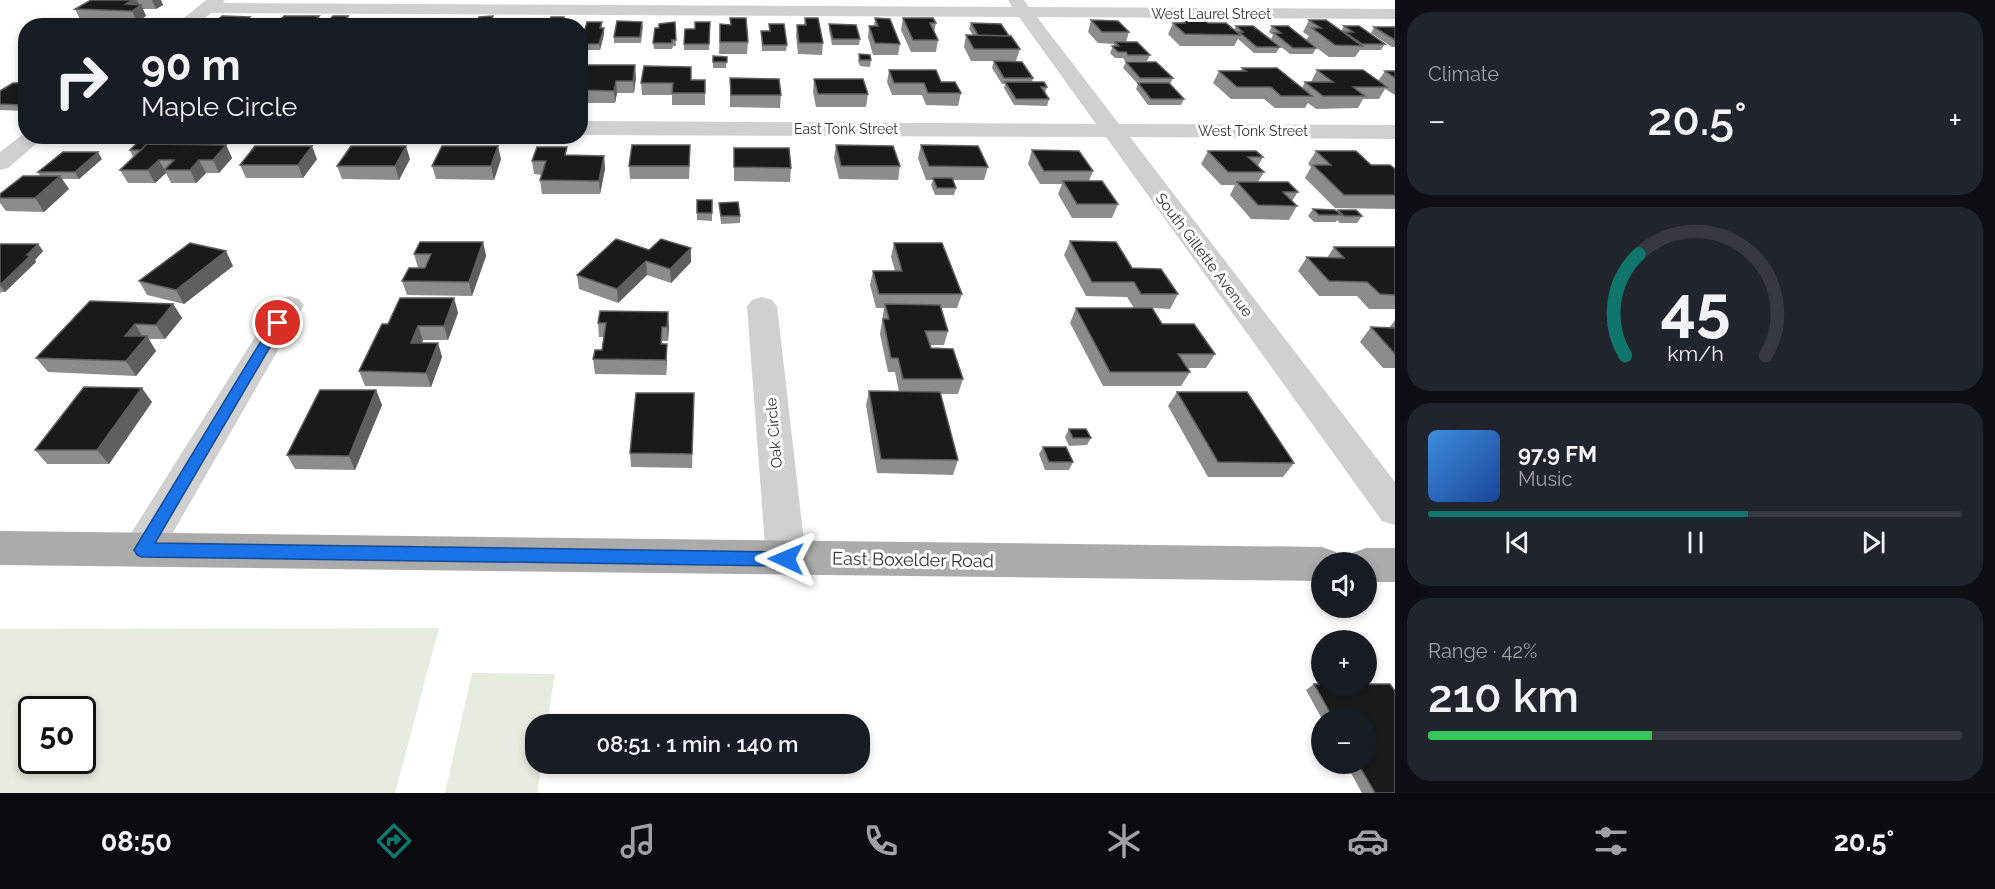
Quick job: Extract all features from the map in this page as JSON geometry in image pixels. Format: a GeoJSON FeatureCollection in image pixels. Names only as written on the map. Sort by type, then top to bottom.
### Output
{"type":"FeatureCollection","features":[{"type":"Feature","properties":{"kind":"main road","name":"East Boxelder Road"},"geometry":{"type":"LineString","coordinates":[[0,548],[1311,564]]}},
{"type":"Feature","properties":{"kind":"main road"},"geometry":{"type":"LineString","coordinates":[[1377,565],[1395,565]]}},
{"type":"Feature","properties":{"kind":"street","name":"West Laurel Street"},"geometry":{"type":"LineString","coordinates":[[212,4],[1021,7],[1395,14]]}},
{"type":"Feature","properties":{"kind":"street"},"geometry":{"type":"LineString","coordinates":[[194,18],[212,4]]}},
{"type":"Feature","properties":{"kind":"street","name":"South Gillette Avenue"},"geometry":{"type":"LineString","coordinates":[[1021,7],[1110,130],[1395,510]]}},
{"type":"Feature","properties":{"kind":"street","name":"East Tonk Street"},"geometry":{"type":"LineString","coordinates":[[588,128],[1110,130]]}},
{"type":"Feature","properties":{"kind":"street","name":"West Tonk Street"},"geometry":{"type":"LineString","coordinates":[[1110,130],[1395,132]]}},
{"type":"Feature","properties":{"kind":"street"},"geometry":{"type":"LineString","coordinates":[[0,163],[24,144]]}},
{"type":"Feature","properties":{"kind":"street"},"geometry":{"type":"LineString","coordinates":[[142,550],[289,305]]}},
{"type":"Feature","properties":{"kind":"street","name":"Oak Circle"},"geometry":{"type":"LineString","coordinates":[[762,306],[786,559]]}},
{"type":"Feature","properties":{"kind":"shaded area"},"geometry":{"type":"Polygon","coordinates":[[[439,628],[395,793],[0,793],[0,629],[439,628]]]}},
{"type":"Feature","properties":{"kind":"shaded area"},"geometry":{"type":"Polygon","coordinates":[[[472,673],[555,674],[549,714],[525,714],[525,774],[540,774],[537,793],[445,793],[472,673]]]}},
{"type":"Feature","properties":{"kind":"building"},"geometry":{"type":"Polygon","coordinates":[[[91,0],[133,0],[126,4],[141,5],[132,11],[75,9],[91,0]]]}},
{"type":"Feature","properties":{"kind":"building"},"geometry":{"type":"Polygon","coordinates":[[[222,16],[250,17],[249,18],[220,18],[222,16]]]}},
{"type":"Feature","properties":{"kind":"building"},"geometry":{"type":"Polygon","coordinates":[[[284,16],[319,16],[317,18],[282,18],[284,16]]]}},
{"type":"Feature","properties":{"kind":"building"},"geometry":{"type":"Polygon","coordinates":[[[333,16],[348,16],[346,18],[331,18],[333,16]]]}},
{"type":"Feature","properties":{"kind":"building"},"geometry":{"type":"Polygon","coordinates":[[[730,18],[746,18],[748,42],[720,42],[720,24],[731,25],[730,18]]]}},
{"type":"Feature","properties":{"kind":"building"},"geometry":{"type":"Polygon","coordinates":[[[805,18],[818,18],[823,43],[799,43],[797,25],[806,25],[805,18]]]}},
{"type":"Feature","properties":{"kind":"building"},"geometry":{"type":"Polygon","coordinates":[[[875,18],[890,19],[900,44],[875,43],[869,26],[878,26],[875,18]]]}},
{"type":"Feature","properties":{"kind":"building"},"geometry":{"type":"Polygon","coordinates":[[[903,18],[933,18],[936,23],[930,23],[938,40],[913,40],[903,18]]]}},
{"type":"Feature","properties":{"kind":"building"},"geometry":{"type":"Polygon","coordinates":[[[1091,20],[1118,21],[1129,32],[1102,32],[1091,20]]]}},
{"type":"Feature","properties":{"kind":"building"},"geometry":{"type":"Polygon","coordinates":[[[1182,20],[1226,23],[1240,35],[1185,34],[1173,23],[1185,23],[1182,20]]]}},
{"type":"Feature","properties":{"kind":"building"},"geometry":{"type":"Polygon","coordinates":[[[1309,20],[1326,20],[1362,46],[1335,45],[1312,28],[1321,28],[1309,20]]]}},
{"type":"Feature","properties":{"kind":"building"},"geometry":{"type":"Polygon","coordinates":[[[617,21],[642,22],[640,37],[614,37],[617,21]]]}},
{"type":"Feature","properties":{"kind":"building"},"geometry":{"type":"Polygon","coordinates":[[[588,22],[602,22],[600,28],[604,28],[599,44],[588,44],[588,22]]]}},
{"type":"Feature","properties":{"kind":"building"},"geometry":{"type":"Polygon","coordinates":[[[675,22],[676,40],[672,40],[672,43],[653,43],[655,28],[659,28],[659,24],[675,22]]]}},
{"type":"Feature","properties":{"kind":"building"},"geometry":{"type":"Polygon","coordinates":[[[695,22],[710,22],[709,44],[684,44],[685,29],[695,29],[695,22]]]}},
{"type":"Feature","properties":{"kind":"building"},"geometry":{"type":"Polygon","coordinates":[[[971,23],[1001,24],[1009,36],[978,35],[971,23]]]}},
{"type":"Feature","properties":{"kind":"building"},"geometry":{"type":"Polygon","coordinates":[[[769,24],[784,24],[787,45],[763,45],[761,31],[770,31],[769,24]]]}},
{"type":"Feature","properties":{"kind":"building"},"geometry":{"type":"Polygon","coordinates":[[[829,24],[856,25],[860,39],[833,39],[829,24]]]}},
{"type":"Feature","properties":{"kind":"building"},"geometry":{"type":"Polygon","coordinates":[[[1236,26],[1253,26],[1280,47],[1257,47],[1239,32],[1243,32],[1236,26]]]}},
{"type":"Feature","properties":{"kind":"building"},"geometry":{"type":"Polygon","coordinates":[[[1272,26],[1288,26],[1316,48],[1293,48],[1274,33],[1281,33],[1272,26]]]}},
{"type":"Feature","properties":{"kind":"building"},"geometry":{"type":"Polygon","coordinates":[[[1344,26],[1359,26],[1385,44],[1362,44],[1345,32],[1353,32],[1344,26]]]}},
{"type":"Feature","properties":{"kind":"building"},"geometry":{"type":"Polygon","coordinates":[[[1374,27],[1395,27],[1395,40],[1374,27]]]}},
{"type":"Feature","properties":{"kind":"building"},"geometry":{"type":"Polygon","coordinates":[[[966,35],[1011,36],[1020,49],[974,49],[966,35]]]}},
{"type":"Feature","properties":{"kind":"building"},"geometry":{"type":"Polygon","coordinates":[[[1115,42],[1137,42],[1150,55],[1128,55],[1126,52],[1118,52],[1112,46],[1119,46],[1115,42]]]}},
{"type":"Feature","properties":{"kind":"building"},"geometry":{"type":"Polygon","coordinates":[[[859,54],[870,55],[871,60],[860,60],[859,54]]]}},
{"type":"Feature","properties":{"kind":"building"},"geometry":{"type":"Polygon","coordinates":[[[713,56],[727,57],[727,62],[713,62],[713,56]]]}},
{"type":"Feature","properties":{"kind":"building"},"geometry":{"type":"Polygon","coordinates":[[[994,61],[1022,62],[1033,78],[1004,78],[994,61]]]}},
{"type":"Feature","properties":{"kind":"building"},"geometry":{"type":"Polygon","coordinates":[[[1126,62],[1156,62],[1173,78],[1140,78],[1126,62]]]}},
{"type":"Feature","properties":{"kind":"building"},"geometry":{"type":"Polygon","coordinates":[[[588,65],[635,65],[633,81],[616,81],[614,91],[588,90],[588,65]]]}},
{"type":"Feature","properties":{"kind":"building"},"geometry":{"type":"Polygon","coordinates":[[[644,66],[691,67],[691,80],[705,80],[705,93],[672,93],[673,83],[641,83],[644,66]]]}},
{"type":"Feature","properties":{"kind":"building"},"geometry":{"type":"Polygon","coordinates":[[[1242,68],[1277,68],[1312,96],[1281,96],[1271,87],[1237,87],[1219,71],[1246,71],[1242,68]]]}},
{"type":"Feature","properties":{"kind":"building"},"geometry":{"type":"Polygon","coordinates":[[[889,70],[936,70],[941,82],[955,82],[961,93],[928,93],[924,83],[894,83],[889,70]]]}},
{"type":"Feature","properties":{"kind":"building"},"geometry":{"type":"Polygon","coordinates":[[[1317,70],[1363,70],[1387,87],[1353,87],[1365,96],[1323,96],[1305,82],[1333,82],[1317,70]]]}},
{"type":"Feature","properties":{"kind":"building"},"geometry":{"type":"Polygon","coordinates":[[[1385,71],[1395,71],[1395,78],[1385,71]]]}},
{"type":"Feature","properties":{"kind":"building"},"geometry":{"type":"Polygon","coordinates":[[[730,78],[779,79],[781,95],[731,95],[730,78]]]}},
{"type":"Feature","properties":{"kind":"building"},"geometry":{"type":"Polygon","coordinates":[[[814,79],[863,79],[868,94],[818,94],[814,79]]]}},
{"type":"Feature","properties":{"kind":"building"},"geometry":{"type":"Polygon","coordinates":[[[1005,82],[1044,82],[1047,87],[1041,87],[1049,99],[1016,99],[1005,82]]]}},
{"type":"Feature","properties":{"kind":"building"},"geometry":{"type":"Polygon","coordinates":[[[13,83],[18,83],[18,105],[0,104],[0,91],[13,83]]]}},
{"type":"Feature","properties":{"kind":"building"},"geometry":{"type":"Polygon","coordinates":[[[1138,83],[1169,83],[1184,99],[1151,99],[1138,83]]]}},
{"type":"Feature","properties":{"kind":"building"},"geometry":{"type":"Polygon","coordinates":[[[136,144],[147,144],[141,150],[130,150],[136,144]]]}},
{"type":"Feature","properties":{"kind":"building"},"geometry":{"type":"Polygon","coordinates":[[[147,144],[226,145],[213,160],[199,160],[190,170],[164,170],[174,160],[159,160],[148,170],[120,170],[147,144]]]}},
{"type":"Feature","properties":{"kind":"building"},"geometry":{"type":"Polygon","coordinates":[[[632,145],[690,145],[689,166],[629,166],[632,145]]]}},
{"type":"Feature","properties":{"kind":"building"},"geometry":{"type":"Polygon","coordinates":[[[836,145],[893,146],[900,166],[841,166],[836,145]]]}},
{"type":"Feature","properties":{"kind":"building"},"geometry":{"type":"Polygon","coordinates":[[[921,145],[978,146],[988,167],[929,166],[921,145]]]}},
{"type":"Feature","properties":{"kind":"building"},"geometry":{"type":"Polygon","coordinates":[[[255,146],[312,146],[298,165],[240,165],[255,146]]]}},
{"type":"Feature","properties":{"kind":"building"},"geometry":{"type":"Polygon","coordinates":[[[351,146],[406,146],[395,166],[337,166],[351,146]]]}},
{"type":"Feature","properties":{"kind":"building"},"geometry":{"type":"Polygon","coordinates":[[[442,146],[498,146],[491,166],[432,166],[442,146]]]}},
{"type":"Feature","properties":{"kind":"building"},"geometry":{"type":"Polygon","coordinates":[[[537,147],[567,147],[565,155],[604,156],[599,181],[540,180],[546,161],[532,161],[537,147]]]}},
{"type":"Feature","properties":{"kind":"building"},"geometry":{"type":"Polygon","coordinates":[[[734,148],[789,148],[791,168],[734,167],[734,148]]]}},
{"type":"Feature","properties":{"kind":"building"},"geometry":{"type":"Polygon","coordinates":[[[1032,150],[1079,151],[1093,171],[1044,171],[1032,150]]]}},
{"type":"Feature","properties":{"kind":"building"},"geometry":{"type":"Polygon","coordinates":[[[1208,151],[1256,151],[1263,157],[1248,157],[1264,172],[1228,172],[1208,151]]]}},
{"type":"Feature","properties":{"kind":"building"},"geometry":{"type":"Polygon","coordinates":[[[1316,151],[1356,151],[1371,165],[1390,165],[1395,169],[1395,195],[1344,195],[1313,165],[1331,165],[1316,151]]]}},
{"type":"Feature","properties":{"kind":"building"},"geometry":{"type":"Polygon","coordinates":[[[63,152],[98,152],[75,172],[38,172],[63,152]]]}},
{"type":"Feature","properties":{"kind":"building"},"geometry":{"type":"Polygon","coordinates":[[[23,176],[60,176],[35,198],[0,198],[0,194],[23,176]]]}},
{"type":"Feature","properties":{"kind":"building"},"geometry":{"type":"Polygon","coordinates":[[[933,178],[952,178],[956,188],[937,188],[933,178]]]}},
{"type":"Feature","properties":{"kind":"building"},"geometry":{"type":"Polygon","coordinates":[[[1063,181],[1102,181],[1118,204],[1077,204],[1063,181]]]}},
{"type":"Feature","properties":{"kind":"building"},"geometry":{"type":"Polygon","coordinates":[[[1237,182],[1288,182],[1298,192],[1283,192],[1297,206],[1258,205],[1237,182]]]}},
{"type":"Feature","properties":{"kind":"building"},"geometry":{"type":"Polygon","coordinates":[[[697,200],[712,200],[712,213],[697,213],[697,200]]]}},
{"type":"Feature","properties":{"kind":"building"},"geometry":{"type":"Polygon","coordinates":[[[738,202],[740,216],[721,216],[719,203],[738,202]]]}},
{"type":"Feature","properties":{"kind":"building"},"geometry":{"type":"Polygon","coordinates":[[[1313,209],[1335,210],[1341,215],[1319,215],[1313,209]]]}},
{"type":"Feature","properties":{"kind":"building"},"geometry":{"type":"Polygon","coordinates":[[[1338,210],[1356,210],[1362,216],[1344,216],[1338,210]]]}},
{"type":"Feature","properties":{"kind":"building"},"geometry":{"type":"Polygon","coordinates":[[[616,239],[649,250],[661,239],[691,248],[670,269],[646,261],[617,289],[577,275],[616,239]]]}},
{"type":"Feature","properties":{"kind":"building"},"geometry":{"type":"Polygon","coordinates":[[[1070,241],[1116,242],[1132,268],[1161,269],[1178,294],[1141,294],[1134,282],[1092,282],[1070,241]]]}},
{"type":"Feature","properties":{"kind":"building"},"geometry":{"type":"Polygon","coordinates":[[[420,242],[483,242],[469,282],[402,281],[409,268],[425,268],[431,254],[414,254],[420,242]]]}},
{"type":"Feature","properties":{"kind":"building"},"geometry":{"type":"Polygon","coordinates":[[[190,243],[226,251],[176,290],[139,281],[190,243]]]}},
{"type":"Feature","properties":{"kind":"building"},"geometry":{"type":"Polygon","coordinates":[[[894,243],[942,243],[962,294],[879,294],[873,271],[902,271],[894,243]]]}},
{"type":"Feature","properties":{"kind":"building"},"geometry":{"type":"Polygon","coordinates":[[[0,244],[38,244],[27,255],[31,255],[0,285],[0,244]]]}},
{"type":"Feature","properties":{"kind":"building"},"geometry":{"type":"Polygon","coordinates":[[[1334,247],[1395,247],[1395,295],[1380,294],[1367,282],[1329,281],[1307,257],[1344,258],[1334,247]]]}},
{"type":"Feature","properties":{"kind":"building"},"geometry":{"type":"Polygon","coordinates":[[[400,298],[454,298],[444,326],[418,326],[411,343],[438,343],[426,373],[359,371],[382,324],[388,324],[400,298]]]}},
{"type":"Feature","properties":{"kind":"building"},"geometry":{"type":"Polygon","coordinates":[[[90,301],[173,304],[156,325],[135,324],[125,336],[147,336],[126,361],[36,358],[90,301]]]}},
{"type":"Feature","properties":{"kind":"building"},"geometry":{"type":"Polygon","coordinates":[[[885,304],[940,305],[948,331],[925,331],[931,348],[953,349],[963,379],[903,379],[898,358],[891,358],[883,319],[889,319],[885,304]]]}},
{"type":"Feature","properties":{"kind":"building"},"geometry":{"type":"Polygon","coordinates":[[[1076,308],[1152,308],[1162,324],[1194,324],[1215,354],[1178,354],[1190,372],[1110,372],[1076,308]]]}},
{"type":"Feature","properties":{"kind":"building"},"geometry":{"type":"Polygon","coordinates":[[[600,311],[668,312],[667,327],[662,327],[661,344],[667,344],[666,360],[593,359],[595,350],[602,350],[606,323],[598,323],[600,311]]]}},
{"type":"Feature","properties":{"kind":"building"},"geometry":{"type":"Polygon","coordinates":[[[1371,327],[1395,328],[1395,354],[1371,327]]]}},
{"type":"Feature","properties":{"kind":"building"},"geometry":{"type":"Polygon","coordinates":[[[84,387],[142,388],[97,450],[35,450],[84,387]]]}},
{"type":"Feature","properties":{"kind":"building"},"geometry":{"type":"Polygon","coordinates":[[[320,390],[376,390],[349,456],[287,455],[320,390]]]}},
{"type":"Feature","properties":{"kind":"building"},"geometry":{"type":"Polygon","coordinates":[[[869,391],[940,392],[958,460],[881,459],[869,391]]]}},
{"type":"Feature","properties":{"kind":"building"},"geometry":{"type":"Polygon","coordinates":[[[1177,392],[1247,392],[1294,463],[1218,462],[1177,392]]]}},
{"type":"Feature","properties":{"kind":"building"},"geometry":{"type":"Polygon","coordinates":[[[636,393],[694,393],[692,454],[630,453],[636,393]]]}},
{"type":"Feature","properties":{"kind":"building"},"geometry":{"type":"Polygon","coordinates":[[[1069,429],[1086,429],[1091,438],[1073,438],[1069,429]]]}},
{"type":"Feature","properties":{"kind":"building"},"geometry":{"type":"Polygon","coordinates":[[[1043,447],[1066,447],[1073,462],[1049,462],[1043,447]]]}},
{"type":"Feature","properties":{"kind":"building"},"geometry":{"type":"Polygon","coordinates":[[[1377,684],[1390,684],[1395,691],[1395,793],[1375,793],[1364,774],[1377,774],[1377,708],[1327,708],[1321,696],[1377,696],[1377,684]]]}},
{"type":"Feature","properties":{"kind":"route"},"geometry":{"type":"LineString","coordinates":[[278,323],[142,550],[786,559]]}}]}
